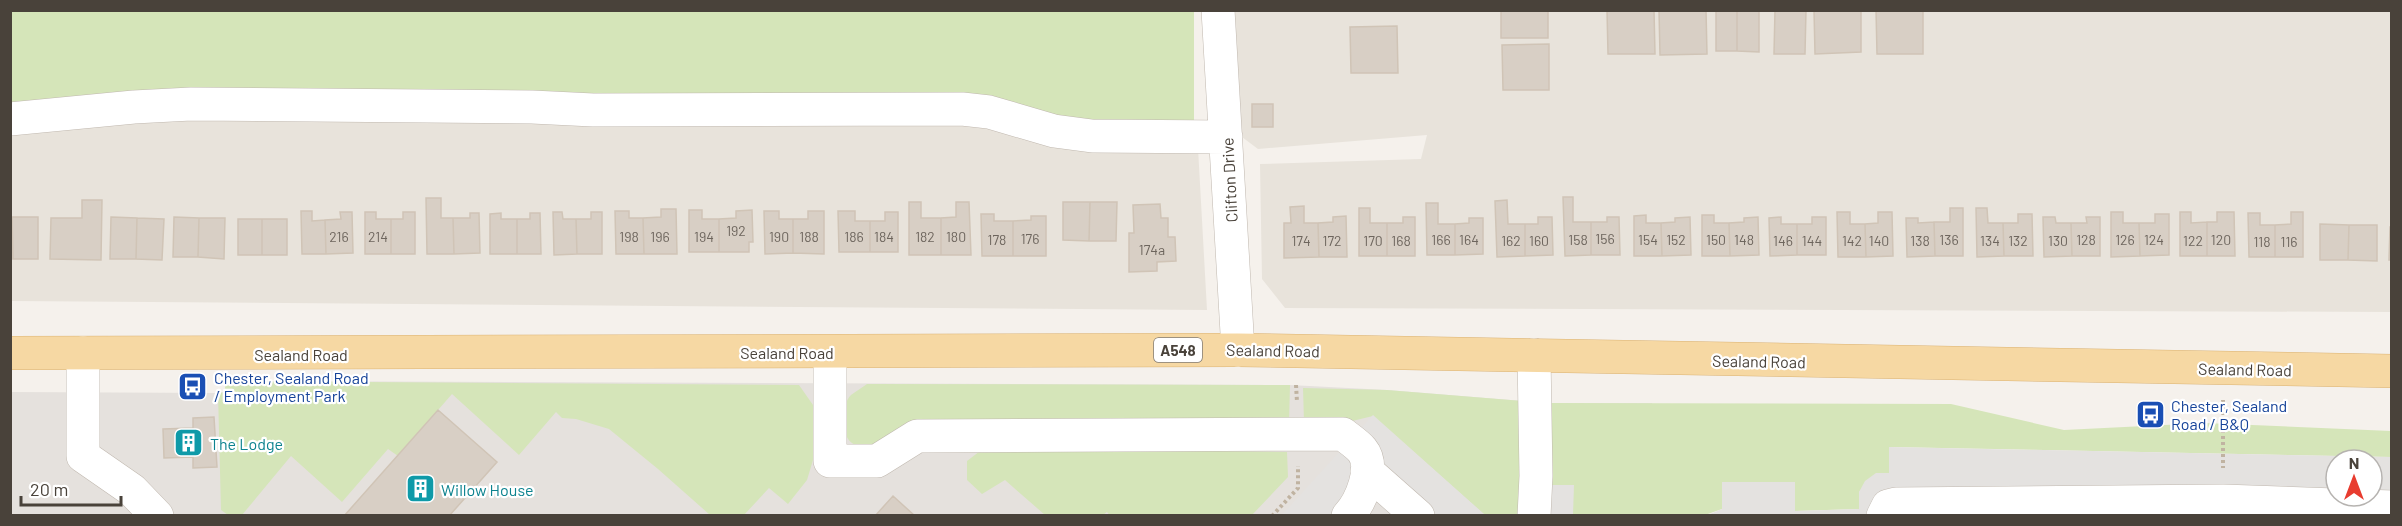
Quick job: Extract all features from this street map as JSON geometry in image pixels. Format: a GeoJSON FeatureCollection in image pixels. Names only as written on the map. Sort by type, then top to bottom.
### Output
{"type":"FeatureCollection","features":[{"type":"Feature","properties":{"kind":"main road","name":"Sealand Road"},"geometry":{"type":"LineString","coordinates":[[10,353],[1238,350],[2391,371]]}},
{"type":"Feature","properties":{"kind":"street","name":"Clifton Drive"},"geometry":{"type":"LineString","coordinates":[[1218,10],[1238,350]]}},
{"type":"Feature","properties":{"kind":"street"},"geometry":{"type":"LineString","coordinates":[[10,119],[191,104],[532,107],[594,110],[962,109],[989,112],[1054,131],[1092,136],[1226,137]]}},
{"type":"Feature","properties":{"kind":"street"},"geometry":{"type":"LineString","coordinates":[[830,352],[830,461],[877,461],[917,436],[1343,434],[1364,451],[1367,471],[1364,490],[1348,516]]}},
{"type":"Feature","properties":{"kind":"street"},"geometry":{"type":"LineString","coordinates":[[83,354],[83,456],[132,490],[157,516]]}},
{"type":"Feature","properties":{"kind":"street"},"geometry":{"type":"LineString","coordinates":[[1534,355],[1536,476],[1534,516]]}},
{"type":"Feature","properties":{"kind":"street"},"geometry":{"type":"LineString","coordinates":[[2346,371],[2391,382]]}},
{"type":"Feature","properties":{"kind":"street"},"geometry":{"type":"LineString","coordinates":[[1367,471],[1418,516]]}},
{"type":"Feature","properties":{"kind":"street"},"geometry":{"type":"LineString","coordinates":[[1882,516],[1888,506],[1896,504],[2223,501],[2391,507]]}},
{"type":"Feature","properties":{"kind":"path"},"geometry":{"type":"LineString","coordinates":[[2223,369],[2223,501]]}},
{"type":"Feature","properties":{"kind":"shaded area"},"geometry":{"type":"Polygon","coordinates":[[[1217,11],[2391,11],[2391,312],[1285,308],[1262,279],[1260,164],[1421,159],[1427,135],[1258,149],[1226,125],[1217,11]]]}},
{"type":"Feature","properties":{"kind":"shaded area"},"geometry":{"type":"Polygon","coordinates":[[[113,117],[984,120],[1198,148],[1207,310],[11,301],[11,127],[113,117]]]}},
{"type":"Feature","properties":{"kind":"shaded area"},"geometry":{"type":"Polygon","coordinates":[[[225,381],[1290,385],[1548,403],[1652,403],[1652,515],[11,516],[11,392],[218,393],[225,392],[225,381]]]}},
{"type":"Feature","properties":{"kind":"shaded area"},"geometry":{"type":"Polygon","coordinates":[[[1373,415],[1485,515],[1403,515],[1380,494],[1361,515],[1281,516],[1373,415]]]}},
{"type":"Feature","properties":{"kind":"shaded area"},"geometry":{"type":"Polygon","coordinates":[[[1889,447],[2324,456],[2324,508],[2384,508],[2384,457],[2391,457],[2391,515],[1705,516],[1722,509],[1722,482],[1795,482],[1795,511],[1859,509],[1859,492],[1865,481],[1876,473],[1889,473],[1889,447]]]}},
{"type":"Feature","properties":{"kind":"shaded area"},"geometry":{"type":"Polygon","coordinates":[[[1549,485],[1574,485],[1573,515],[1547,516],[1549,485]]]}},
{"type":"Feature","properties":{"kind":"green space"},"geometry":{"type":"Polygon","coordinates":[[[10,11],[1194,11],[1194,121],[1055,119],[980,94],[89,95],[11,104],[10,11]]]}},
{"type":"Feature","properties":{"kind":"green space"},"geometry":{"type":"Polygon","coordinates":[[[225,381],[799,385],[813,405],[813,460],[807,480],[788,504],[769,488],[744,515],[710,515],[609,429],[576,419],[562,418],[556,412],[519,455],[452,394],[398,456],[388,449],[342,502],[291,456],[242,515],[228,515],[221,510],[218,393],[225,392],[225,381]]]}},
{"type":"Feature","properties":{"kind":"green space"},"geometry":{"type":"Polygon","coordinates":[[[867,384],[1290,385],[1289,423],[864,448],[848,439],[843,420],[845,406],[851,395],[867,384]]]}},
{"type":"Feature","properties":{"kind":"green space"},"geometry":{"type":"Polygon","coordinates":[[[1303,388],[1387,390],[1548,403],[1951,404],[2064,430],[2205,423],[2391,431],[2391,457],[2384,457],[2384,448],[2324,448],[2324,456],[1890,447],[1889,473],[1859,492],[1859,509],[1794,511],[1723,482],[1722,509],[1705,515],[1485,515],[1373,416],[1348,422],[1304,422],[1303,388]]]}},
{"type":"Feature","properties":{"kind":"green space"},"geometry":{"type":"Polygon","coordinates":[[[984,448],[1287,452],[1288,477],[1252,515],[1110,516],[1107,512],[1103,515],[1045,515],[1005,480],[982,494],[967,480],[967,461],[984,448]]]}},
{"type":"Feature","properties":{"kind":"building"},"geometry":{"type":"Polygon","coordinates":[[[1501,10],[1548,10],[1548,38],[1501,38],[1501,10]]]}},
{"type":"Feature","properties":{"kind":"building"},"geometry":{"type":"Polygon","coordinates":[[[1607,10],[1654,10],[1655,54],[1608,54],[1607,10]]]}},
{"type":"Feature","properties":{"kind":"building"},"geometry":{"type":"Polygon","coordinates":[[[1659,10],[1706,10],[1707,54],[1660,55],[1659,10]]]}},
{"type":"Feature","properties":{"kind":"building"},"geometry":{"type":"Polygon","coordinates":[[[1716,10],[1737,10],[1737,51],[1716,51],[1716,10]]]}},
{"type":"Feature","properties":{"kind":"building"},"geometry":{"type":"Polygon","coordinates":[[[1737,10],[1759,10],[1759,52],[1737,51],[1737,10]]]}},
{"type":"Feature","properties":{"kind":"building"},"geometry":{"type":"Polygon","coordinates":[[[1775,10],[1806,10],[1805,54],[1774,54],[1775,10]]]}},
{"type":"Feature","properties":{"kind":"building"},"geometry":{"type":"Polygon","coordinates":[[[1814,10],[1861,10],[1861,52],[1815,54],[1814,10]]]}},
{"type":"Feature","properties":{"kind":"building"},"geometry":{"type":"Polygon","coordinates":[[[1876,10],[1923,10],[1923,54],[1877,54],[1876,10]]]}},
{"type":"Feature","properties":{"kind":"building"},"geometry":{"type":"Polygon","coordinates":[[[1397,26],[1398,73],[1351,73],[1350,27],[1397,26]]]}},
{"type":"Feature","properties":{"kind":"building"},"geometry":{"type":"Polygon","coordinates":[[[1549,44],[1549,90],[1503,90],[1502,45],[1549,44]]]}},
{"type":"Feature","properties":{"kind":"building"},"geometry":{"type":"Polygon","coordinates":[[[1252,104],[1273,104],[1273,127],[1252,127],[1252,104]]]}},
{"type":"Feature","properties":{"kind":"building"},"geometry":{"type":"Polygon","coordinates":[[[1563,197],[1573,197],[1573,222],[1591,222],[1591,255],[1565,256],[1563,197]]]}},
{"type":"Feature","properties":{"kind":"building"},"geometry":{"type":"Polygon","coordinates":[[[426,198],[441,198],[441,218],[453,218],[454,254],[427,254],[426,198]]]}},
{"type":"Feature","properties":{"kind":"building"},"geometry":{"type":"Polygon","coordinates":[[[82,200],[102,200],[101,260],[50,259],[51,218],[82,218],[82,200]]]}},
{"type":"Feature","properties":{"kind":"building"},"geometry":{"type":"Polygon","coordinates":[[[1507,200],[1508,224],[1525,224],[1525,256],[1497,257],[1495,201],[1507,200]]]}},
{"type":"Feature","properties":{"kind":"building"},"geometry":{"type":"Polygon","coordinates":[[[909,202],[921,202],[921,218],[941,218],[941,255],[909,255],[909,202]]]}},
{"type":"Feature","properties":{"kind":"building"},"geometry":{"type":"Polygon","coordinates":[[[956,202],[969,202],[971,255],[941,255],[941,218],[956,217],[956,202]]]}},
{"type":"Feature","properties":{"kind":"building"},"geometry":{"type":"Polygon","coordinates":[[[1063,202],[1090,202],[1089,241],[1063,240],[1063,202]]]}},
{"type":"Feature","properties":{"kind":"building"},"geometry":{"type":"Polygon","coordinates":[[[1090,202],[1117,202],[1116,241],[1089,241],[1090,202]]]}},
{"type":"Feature","properties":{"kind":"building"},"geometry":{"type":"Polygon","coordinates":[[[1426,203],[1438,203],[1438,224],[1455,224],[1455,255],[1427,255],[1426,203]]]}},
{"type":"Feature","properties":{"kind":"building"},"geometry":{"type":"Polygon","coordinates":[[[1160,204],[1161,218],[1168,218],[1168,237],[1175,237],[1176,261],[1157,262],[1157,271],[1129,272],[1129,233],[1134,233],[1133,205],[1160,204]]]}},
{"type":"Feature","properties":{"kind":"building"},"geometry":{"type":"Polygon","coordinates":[[[1304,206],[1304,223],[1318,223],[1319,257],[1284,258],[1284,223],[1291,223],[1290,207],[1304,206]]]}},
{"type":"Feature","properties":{"kind":"building"},"geometry":{"type":"Polygon","coordinates":[[[1359,208],[1370,208],[1370,223],[1387,223],[1387,256],[1359,256],[1359,208]]]}},
{"type":"Feature","properties":{"kind":"building"},"geometry":{"type":"Polygon","coordinates":[[[1950,208],[1963,208],[1963,256],[1935,256],[1934,222],[1950,222],[1950,208]]]}},
{"type":"Feature","properties":{"kind":"building"},"geometry":{"type":"Polygon","coordinates":[[[1976,208],[1987,208],[1988,223],[2003,223],[2004,256],[1977,257],[1976,208]]]}},
{"type":"Feature","properties":{"kind":"building"},"geometry":{"type":"Polygon","coordinates":[[[661,209],[676,209],[677,254],[644,254],[643,218],[661,217],[661,209]]]}},
{"type":"Feature","properties":{"kind":"building"},"geometry":{"type":"Polygon","coordinates":[[[689,210],[702,210],[702,219],[719,219],[719,252],[689,252],[689,210]]]}},
{"type":"Feature","properties":{"kind":"building"},"geometry":{"type":"Polygon","coordinates":[[[752,210],[753,242],[749,242],[749,252],[719,252],[719,219],[736,218],[736,211],[752,210]]]}},
{"type":"Feature","properties":{"kind":"building"},"geometry":{"type":"Polygon","coordinates":[[[301,211],[312,211],[312,221],[325,220],[326,254],[302,254],[301,211]]]}},
{"type":"Feature","properties":{"kind":"building"},"geometry":{"type":"Polygon","coordinates":[[[615,211],[629,211],[629,218],[643,218],[644,254],[616,254],[615,211]]]}},
{"type":"Feature","properties":{"kind":"building"},"geometry":{"type":"Polygon","coordinates":[[[764,211],[779,211],[779,219],[793,219],[793,253],[765,254],[764,211]]]}},
{"type":"Feature","properties":{"kind":"building"},"geometry":{"type":"Polygon","coordinates":[[[808,211],[824,211],[824,254],[793,253],[793,219],[808,219],[808,211]]]}},
{"type":"Feature","properties":{"kind":"building"},"geometry":{"type":"Polygon","coordinates":[[[838,211],[855,211],[855,221],[870,221],[870,252],[839,252],[838,211]]]}},
{"type":"Feature","properties":{"kind":"building"},"geometry":{"type":"Polygon","coordinates":[[[340,212],[352,212],[353,253],[326,254],[325,220],[341,219],[340,212]]]}},
{"type":"Feature","properties":{"kind":"building"},"geometry":{"type":"Polygon","coordinates":[[[365,212],[376,212],[376,219],[391,219],[391,254],[365,254],[365,212]]]}},
{"type":"Feature","properties":{"kind":"building"},"geometry":{"type":"Polygon","coordinates":[[[403,212],[415,212],[415,254],[391,254],[391,219],[403,219],[403,212]]]}},
{"type":"Feature","properties":{"kind":"building"},"geometry":{"type":"Polygon","coordinates":[[[553,212],[562,212],[563,219],[576,219],[577,254],[554,255],[553,212]]]}},
{"type":"Feature","properties":{"kind":"building"},"geometry":{"type":"Polygon","coordinates":[[[591,212],[602,212],[602,254],[577,254],[576,219],[591,219],[591,212]]]}},
{"type":"Feature","properties":{"kind":"building"},"geometry":{"type":"Polygon","coordinates":[[[885,212],[898,212],[898,252],[870,252],[870,221],[885,221],[885,212]]]}},
{"type":"Feature","properties":{"kind":"building"},"geometry":{"type":"Polygon","coordinates":[[[1837,212],[1850,212],[1850,224],[1865,224],[1866,257],[1838,257],[1837,212]]]}},
{"type":"Feature","properties":{"kind":"building"},"geometry":{"type":"Polygon","coordinates":[[[1878,212],[1892,212],[1893,256],[1866,257],[1865,224],[1878,223],[1878,212]]]}},
{"type":"Feature","properties":{"kind":"building"},"geometry":{"type":"Polygon","coordinates":[[[2111,212],[2123,212],[2123,223],[2139,223],[2140,256],[2111,257],[2111,212]]]}},
{"type":"Feature","properties":{"kind":"building"},"geometry":{"type":"Polygon","coordinates":[[[2180,212],[2191,212],[2191,223],[2207,222],[2207,256],[2180,256],[2180,212]]]}},
{"type":"Feature","properties":{"kind":"building"},"geometry":{"type":"Polygon","coordinates":[[[2217,212],[2234,212],[2235,256],[2207,256],[2207,222],[2217,222],[2217,212]]]}},
{"type":"Feature","properties":{"kind":"building"},"geometry":{"type":"Polygon","coordinates":[[[2291,212],[2303,212],[2303,257],[2275,257],[2275,225],[2291,224],[2291,212]]]}},
{"type":"Feature","properties":{"kind":"building"},"geometry":{"type":"Polygon","coordinates":[[[470,213],[479,213],[480,253],[454,254],[453,218],[470,218],[470,213]]]}},
{"type":"Feature","properties":{"kind":"building"},"geometry":{"type":"Polygon","coordinates":[[[501,213],[501,219],[517,219],[517,254],[490,254],[490,214],[501,213]]]}},
{"type":"Feature","properties":{"kind":"building"},"geometry":{"type":"Polygon","coordinates":[[[530,213],[540,213],[541,254],[517,254],[517,219],[530,219],[530,213]]]}},
{"type":"Feature","properties":{"kind":"building"},"geometry":{"type":"Polygon","coordinates":[[[2248,213],[2260,213],[2260,225],[2275,225],[2275,257],[2249,257],[2248,213]]]}},
{"type":"Feature","properties":{"kind":"building"},"geometry":{"type":"Polygon","coordinates":[[[981,214],[994,214],[994,221],[1013,221],[1013,256],[982,256],[981,214]]]}},
{"type":"Feature","properties":{"kind":"building"},"geometry":{"type":"Polygon","coordinates":[[[2018,214],[2032,214],[2033,256],[2004,256],[2003,223],[2018,223],[2018,214]]]}},
{"type":"Feature","properties":{"kind":"building"},"geometry":{"type":"Polygon","coordinates":[[[2155,214],[2169,214],[2169,255],[2140,256],[2139,223],[2155,223],[2155,214]]]}},
{"type":"Feature","properties":{"kind":"building"},"geometry":{"type":"Polygon","coordinates":[[[1646,215],[1646,223],[1661,223],[1662,256],[1634,256],[1634,216],[1646,215]]]}},
{"type":"Feature","properties":{"kind":"building"},"geometry":{"type":"Polygon","coordinates":[[[1702,215],[1714,215],[1714,223],[1729,223],[1730,256],[1702,256],[1702,215]]]}},
{"type":"Feature","properties":{"kind":"building"},"geometry":{"type":"Polygon","coordinates":[[[1031,216],[1046,216],[1046,256],[1013,256],[1013,221],[1031,220],[1031,216]]]}},
{"type":"Feature","properties":{"kind":"building"},"geometry":{"type":"Polygon","coordinates":[[[1346,216],[1347,257],[1319,257],[1318,223],[1333,222],[1333,217],[1346,216]]]}},
{"type":"Feature","properties":{"kind":"building"},"geometry":{"type":"Polygon","coordinates":[[[10,217],[12,217],[13,259],[10,259],[10,217]]]}},
{"type":"Feature","properties":{"kind":"building"},"geometry":{"type":"Polygon","coordinates":[[[12,217],[38,217],[38,259],[13,259],[12,217]]]}},
{"type":"Feature","properties":{"kind":"building"},"geometry":{"type":"Polygon","coordinates":[[[111,217],[137,218],[136,259],[110,259],[111,217]]]}},
{"type":"Feature","properties":{"kind":"building"},"geometry":{"type":"Polygon","coordinates":[[[174,217],[199,218],[198,257],[173,257],[174,217]]]}},
{"type":"Feature","properties":{"kind":"building"},"geometry":{"type":"Polygon","coordinates":[[[1403,217],[1415,217],[1415,256],[1387,256],[1387,223],[1403,223],[1403,217]]]}},
{"type":"Feature","properties":{"kind":"building"},"geometry":{"type":"Polygon","coordinates":[[[1538,217],[1552,217],[1553,255],[1525,256],[1525,224],[1538,224],[1538,217]]]}},
{"type":"Feature","properties":{"kind":"building"},"geometry":{"type":"Polygon","coordinates":[[[1607,217],[1619,217],[1620,255],[1591,255],[1591,222],[1607,222],[1607,217]]]}},
{"type":"Feature","properties":{"kind":"building"},"geometry":{"type":"Polygon","coordinates":[[[1690,217],[1691,255],[1662,256],[1661,223],[1675,222],[1675,218],[1690,217]]]}},
{"type":"Feature","properties":{"kind":"building"},"geometry":{"type":"Polygon","coordinates":[[[1758,217],[1759,255],[1730,256],[1729,223],[1744,222],[1744,218],[1758,217]]]}},
{"type":"Feature","properties":{"kind":"building"},"geometry":{"type":"Polygon","coordinates":[[[1781,217],[1781,224],[1797,224],[1797,255],[1770,256],[1769,218],[1781,217]]]}},
{"type":"Feature","properties":{"kind":"building"},"geometry":{"type":"Polygon","coordinates":[[[1812,217],[1826,217],[1826,255],[1797,255],[1797,224],[1812,224],[1812,217]]]}},
{"type":"Feature","properties":{"kind":"building"},"geometry":{"type":"Polygon","coordinates":[[[2043,217],[2055,217],[2056,223],[2071,223],[2072,256],[2044,257],[2043,217]]]}},
{"type":"Feature","properties":{"kind":"building"},"geometry":{"type":"Polygon","coordinates":[[[2086,217],[2100,217],[2100,256],[2072,256],[2071,223],[2087,223],[2086,217]]]}},
{"type":"Feature","properties":{"kind":"building"},"geometry":{"type":"Polygon","coordinates":[[[137,218],[164,219],[162,260],[136,259],[137,218]]]}},
{"type":"Feature","properties":{"kind":"building"},"geometry":{"type":"Polygon","coordinates":[[[199,218],[225,218],[224,259],[198,257],[199,218]]]}},
{"type":"Feature","properties":{"kind":"building"},"geometry":{"type":"Polygon","coordinates":[[[1469,218],[1483,218],[1483,254],[1455,255],[1455,224],[1469,223],[1469,218]]]}},
{"type":"Feature","properties":{"kind":"building"},"geometry":{"type":"Polygon","coordinates":[[[1906,218],[1918,218],[1918,223],[1934,222],[1935,256],[1907,257],[1906,218]]]}},
{"type":"Feature","properties":{"kind":"building"},"geometry":{"type":"Polygon","coordinates":[[[238,219],[262,219],[262,255],[238,255],[238,219]]]}},
{"type":"Feature","properties":{"kind":"building"},"geometry":{"type":"Polygon","coordinates":[[[262,219],[287,219],[287,255],[262,255],[262,219]]]}},
{"type":"Feature","properties":{"kind":"building"},"geometry":{"type":"Polygon","coordinates":[[[2320,224],[2349,225],[2348,260],[2320,260],[2320,224]]]}},
{"type":"Feature","properties":{"kind":"building"},"geometry":{"type":"Polygon","coordinates":[[[2349,225],[2377,225],[2377,261],[2348,260],[2349,225]]]}},
{"type":"Feature","properties":{"kind":"building"},"geometry":{"type":"Polygon","coordinates":[[[2390,227],[2392,227],[2392,260],[2389,260],[2390,227]]]}},
{"type":"Feature","properties":{"kind":"building","name":"Willow House"},"geometry":{"type":"Polygon","coordinates":[[[438,410],[497,462],[449,516],[344,516],[438,410]]]}},
{"type":"Feature","properties":{"kind":"building","name":"The Lodge"},"geometry":{"type":"Polygon","coordinates":[[[214,417],[217,467],[193,468],[193,457],[164,458],[163,429],[193,428],[193,418],[214,417]]]}},
{"type":"Feature","properties":{"kind":"building"},"geometry":{"type":"Polygon","coordinates":[[[893,496],[915,516],[875,516],[893,496]]]}},
{"type":"Feature","properties":{"kind":"place","name":"Chester, Sealand Road / Employment Park"},"geometry":{"type":"Point","coordinates":[193,386]}},
{"type":"Feature","properties":{"kind":"place","name":"Chester, Sealand Road / B&Q"},"geometry":{"type":"Point","coordinates":[2150,414]}},
{"type":"Feature","properties":{"kind":"place","name":"The Lodge"},"geometry":{"type":"Point","coordinates":[189,443]}},
{"type":"Feature","properties":{"kind":"place","name":"Willow House"},"geometry":{"type":"Point","coordinates":[420,489]}}]}
